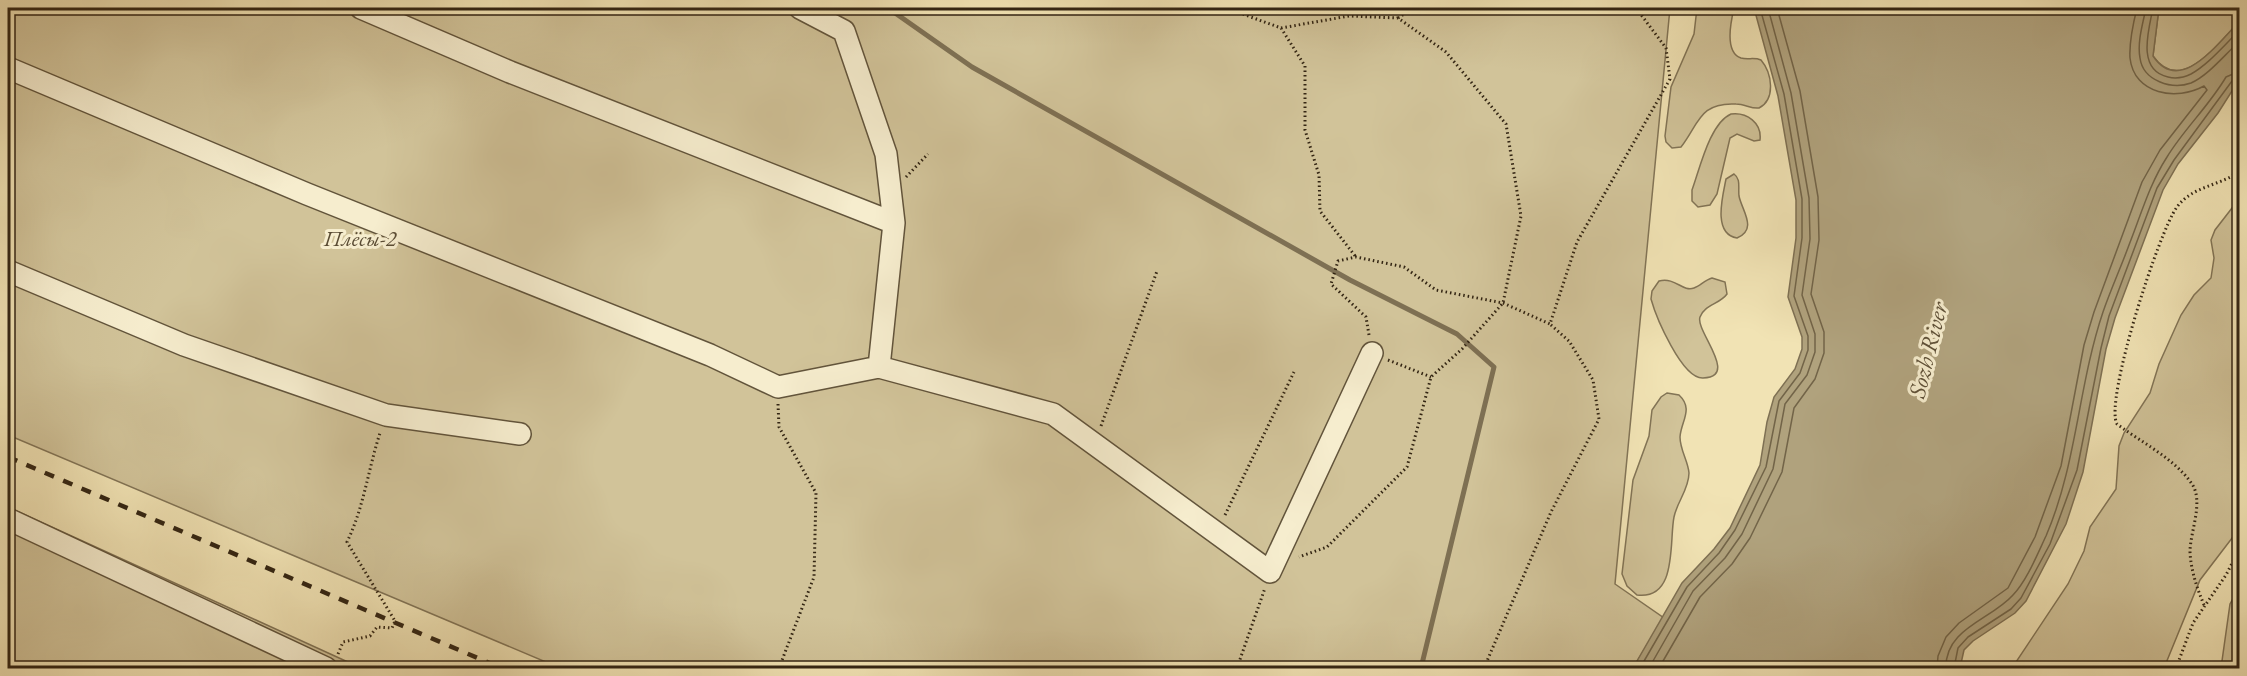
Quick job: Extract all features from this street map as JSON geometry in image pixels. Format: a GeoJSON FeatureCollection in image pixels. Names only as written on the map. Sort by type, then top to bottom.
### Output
{"type":"FeatureCollection","features":[{"type":"Feature","properties":{"kind":"street"},"geometry":{"type":"LineString","coordinates":[[361,8],[510,72],[894,223]]}},
{"type":"Feature","properties":{"kind":"street"},"geometry":{"type":"LineString","coordinates":[[800,8],[844,31],[886,154],[894,223],[879,367]]}},
{"type":"Feature","properties":{"kind":"street"},"geometry":{"type":"LineString","coordinates":[[8,68],[296,189],[710,356],[778,387],[879,367],[1053,414],[1270,572],[1372,353]]}},
{"type":"Feature","properties":{"kind":"street"},"geometry":{"type":"LineString","coordinates":[[8,271],[184,345],[386,415],[520,434]]}},
{"type":"Feature","properties":{"kind":"street"},"geometry":{"type":"LineString","coordinates":[[8,519],[330,664]]}},
{"type":"Feature","properties":{"kind":"path"},"geometry":{"type":"LineString","coordinates":[[1226,8],[1281,28],[1349,15],[1398,18],[1446,51],[1506,124],[1521,216],[1503,303],[1462,349],[1431,377],[1407,467],[1327,547],[1294,559],[1270,572],[1237,669]]}},
{"type":"Feature","properties":{"kind":"path"},"geometry":{"type":"LineString","coordinates":[[1398,8],[1398,18]]}},
{"type":"Feature","properties":{"kind":"path"},"geometry":{"type":"LineString","coordinates":[[1398,18],[1413,8]]}},
{"type":"Feature","properties":{"kind":"path"},"geometry":{"type":"LineString","coordinates":[[1550,324],[1577,242],[1670,79],[1666,48],[1636,8]]}},
{"type":"Feature","properties":{"kind":"path"},"geometry":{"type":"LineString","coordinates":[[1281,28],[1305,66],[1305,130],[1319,175],[1320,211],[1356,257]]}},
{"type":"Feature","properties":{"kind":"path"},"geometry":{"type":"LineString","coordinates":[[891,194],[927,154]]}},
{"type":"Feature","properties":{"kind":"path"},"geometry":{"type":"LineString","coordinates":[[2204,605],[2193,573],[2190,554],[2197,498],[2193,486],[2168,460],[2117,424],[2114,415],[2116,387],[2143,295],[2171,218],[2188,195],[2227,181],[2240,171]]}},
{"type":"Feature","properties":{"kind":"path"},"geometry":{"type":"LineString","coordinates":[[1431,377],[1372,353],[1366,317],[1331,284],[1338,261],[1356,257],[1404,267],[1436,290],[1503,303],[1550,324],[1569,341],[1593,380],[1599,419],[1551,512],[1484,669]]}},
{"type":"Feature","properties":{"kind":"path"},"geometry":{"type":"LineString","coordinates":[[1094,444],[1157,271]]}},
{"type":"Feature","properties":{"kind":"path"},"geometry":{"type":"LineString","coordinates":[[1216,533],[1294,372]]}},
{"type":"Feature","properties":{"kind":"path"},"geometry":{"type":"LineString","coordinates":[[778,387],[779,427],[816,493],[814,578],[779,669]]}},
{"type":"Feature","properties":{"kind":"path"},"geometry":{"type":"LineString","coordinates":[[330,664],[343,642],[370,636],[377,627],[392,628],[395,621],[347,542],[361,513],[366,477],[386,415]]}},
{"type":"Feature","properties":{"kind":"path"},"geometry":{"type":"LineString","coordinates":[[2176,669],[2193,623],[2226,575],[2240,548]]}},
{"type":"Feature","properties":{"kind":"green space","name":"Плёсы-2"},"geometry":{"type":"Polygon","coordinates":[[[8,8],[1670,8],[1615,584],[1664,618],[1633,668],[560,668],[8,435],[8,8]]]}},
{"type":"Feature","properties":{"kind":"green space"},"geometry":{"type":"Polygon","coordinates":[[[1697,8],[1734,8],[1730,36],[1732,49],[1741,58],[1761,60],[1770,79],[1770,92],[1768,99],[1759,108],[1724,104],[1707,111],[1701,116],[1681,147],[1672,148],[1666,142],[1665,136],[1671,87],[1694,34],[1697,8]]]}},
{"type":"Feature","properties":{"kind":"green space"},"geometry":{"type":"Polygon","coordinates":[[[2159,8],[2239,8],[2239,22],[2210,53],[2187,69],[2175,71],[2164,67],[2153,56],[2159,8]]]}},
{"type":"Feature","properties":{"kind":"green space"},"geometry":{"type":"Polygon","coordinates":[[[1731,114],[1743,115],[1752,120],[1759,128],[1760,140],[1754,141],[1737,134],[1730,138],[1717,194],[1710,205],[1698,207],[1692,201],[1692,190],[1702,159],[1717,127],[1731,114]]]}},
{"type":"Feature","properties":{"kind":"green space"},"geometry":{"type":"Polygon","coordinates":[[[1734,174],[1738,181],[1739,196],[1748,225],[1747,230],[1737,238],[1729,235],[1724,229],[1721,213],[1726,179],[1734,174]]]}},
{"type":"Feature","properties":{"kind":"green space"},"geometry":{"type":"Polygon","coordinates":[[[2239,199],[2239,529],[2200,580],[2164,668],[2012,668],[2068,584],[2084,551],[2090,527],[2116,489],[2119,446],[2124,433],[2150,393],[2159,364],[2181,315],[2194,295],[2211,278],[2214,258],[2211,240],[2215,230],[2239,199]]]}},
{"type":"Feature","properties":{"kind":"green space"},"geometry":{"type":"Polygon","coordinates":[[[1712,278],[1725,282],[1727,294],[1705,310],[1700,317],[1700,324],[1717,362],[1717,370],[1713,376],[1703,378],[1695,376],[1687,369],[1671,346],[1651,299],[1652,291],[1659,281],[1670,281],[1690,289],[1712,278]]]}},
{"type":"Feature","properties":{"kind":"green space"},"geometry":{"type":"Polygon","coordinates":[[[1667,393],[1679,395],[1686,405],[1680,437],[1689,473],[1674,517],[1671,554],[1665,579],[1659,588],[1650,594],[1637,595],[1627,586],[1622,574],[1633,480],[1649,436],[1652,410],[1661,397],[1667,393]]]}},
{"type":"Feature","properties":{"kind":"green space"},"geometry":{"type":"Polygon","coordinates":[[[8,507],[361,668],[8,668],[8,507]]]}},
{"type":"Feature","properties":{"kind":"green space"},"geometry":{"type":"Polygon","coordinates":[[[2239,588],[2239,668],[2221,668],[2230,604],[2239,588]]]}},
{"type":"Feature","properties":{"kind":"water","name":"Sozh River"},"geometry":{"type":"Polygon","coordinates":[[[1754,8],[2159,8],[2153,56],[2164,67],[2175,71],[2186,69],[2198,62],[2239,22],[2239,80],[2218,113],[2178,164],[2163,190],[2115,318],[2106,349],[2083,472],[2066,524],[2026,601],[2015,613],[1973,641],[1964,650],[1960,668],[1633,668],[1682,583],[1730,528],[1760,465],[1767,422],[1774,397],[1795,369],[1802,349],[1802,337],[1788,297],[1796,238],[1796,200],[1778,96],[1754,8]]]}},
{"type":"Feature","properties":{"kind":"waterway"},"geometry":{"type":"LineString","coordinates":[[888,8],[972,67],[1350,280],[1457,334],[1494,367],[1421,668]]}},
{"type":"Feature","properties":{"kind":"railway"},"geometry":{"type":"LineString","coordinates":[[8,457],[501,668]]}}]}
